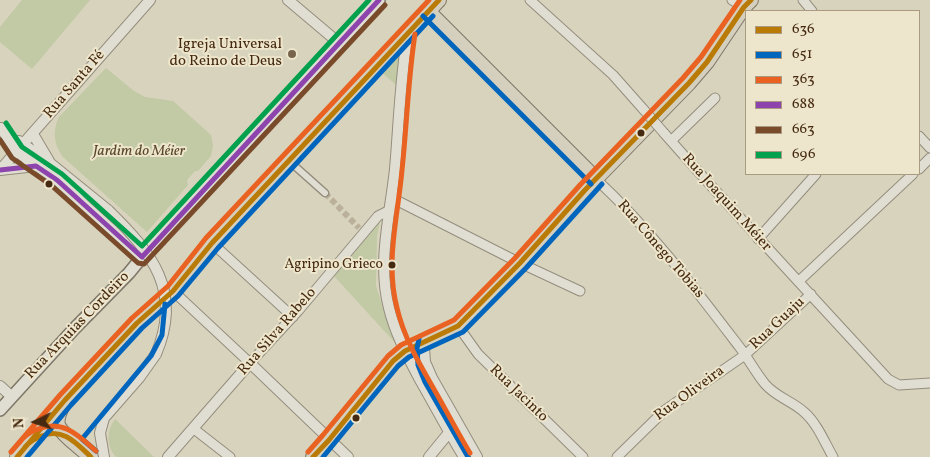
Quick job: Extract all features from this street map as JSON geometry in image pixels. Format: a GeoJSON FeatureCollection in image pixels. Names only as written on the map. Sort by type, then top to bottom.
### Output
{"type":"FeatureCollection","features":[{"type":"Feature","properties":{"kind":"main road","name":"Rua Arquias Cordeiro"},"geometry":{"type":"LineString","coordinates":[[0,410],[129,273],[379,0]]}},
{"type":"Feature","properties":{"kind":"main road"},"geometry":{"type":"LineString","coordinates":[[17,457],[65,400],[137,323],[173,291],[212,243],[439,0]]}},
{"type":"Feature","properties":{"kind":"main road"},"geometry":{"type":"LineString","coordinates":[[313,457],[393,361],[405,351],[458,326],[520,263],[596,179],[707,62],[743,2]]}},
{"type":"Feature","properties":{"kind":"main road","name":"Rua Cônego Tobias"},"geometry":{"type":"LineString","coordinates":[[428,12],[596,179]]}},
{"type":"Feature","properties":{"kind":"main road"},"geometry":{"type":"LineString","coordinates":[[65,400],[58,417],[58,425],[63,433],[91,457]]}},
{"type":"Feature","properties":{"kind":"main road"},"geometry":{"type":"LineString","coordinates":[[29,442],[48,432],[63,433]]}},
{"type":"Feature","properties":{"kind":"street","name":"Rua Santa Fé"},"geometry":{"type":"LineString","coordinates":[[0,170],[150,0]]}},
{"type":"Feature","properties":{"kind":"street"},"geometry":{"type":"LineString","coordinates":[[288,0],[339,43]]}},
{"type":"Feature","properties":{"kind":"street","name":"Rua Joaquim Méier"},"geometry":{"type":"LineString","coordinates":[[530,0],[613,75],[758,239],[888,379],[899,384],[930,383]]}},
{"type":"Feature","properties":{"kind":"street"},"geometry":{"type":"LineString","coordinates":[[802,0],[811,10]]}},
{"type":"Feature","properties":{"kind":"street"},"geometry":{"type":"LineString","coordinates":[[408,33],[392,198],[383,263],[383,279],[395,330],[464,457]]}},
{"type":"Feature","properties":{"kind":"street"},"geometry":{"type":"LineString","coordinates":[[671,141],[715,98]]}},
{"type":"Feature","properties":{"kind":"street"},"geometry":{"type":"LineString","coordinates":[[1,128],[36,166],[57,180],[142,257]]}},
{"type":"Feature","properties":{"kind":"street"},"geometry":{"type":"LineString","coordinates":[[33,134],[51,164]]}},
{"type":"Feature","properties":{"kind":"street"},"geometry":{"type":"LineString","coordinates":[[920,137],[930,148]]}},
{"type":"Feature","properties":{"kind":"street"},"geometry":{"type":"LineString","coordinates":[[20,148],[33,152],[51,164],[108,211],[145,249],[160,276],[165,292],[166,311],[161,342],[156,354],[139,378],[108,411],[102,424],[100,436],[104,457]]}},
{"type":"Feature","properties":{"kind":"street"},"geometry":{"type":"LineString","coordinates":[[920,168],[930,158]]}},
{"type":"Feature","properties":{"kind":"street"},"geometry":{"type":"LineString","coordinates":[[288,160],[325,193]]}},
{"type":"Feature","properties":{"kind":"street"},"geometry":{"type":"LineString","coordinates":[[0,170],[36,166]]}},
{"type":"Feature","properties":{"kind":"street"},"geometry":{"type":"LineString","coordinates":[[758,239],[815,175]]}},
{"type":"Feature","properties":{"kind":"street"},"geometry":{"type":"LineString","coordinates":[[799,281],[912,175]]}},
{"type":"Feature","properties":{"kind":"street","name":"Rua Cônego Tobias"},"geometry":{"type":"LineString","coordinates":[[596,179],[636,219],[675,263],[765,384],[773,392],[804,412],[811,420],[833,457]]}},
{"type":"Feature","properties":{"kind":"street"},"geometry":{"type":"LineString","coordinates":[[392,198],[520,263],[580,291]]}},
{"type":"Feature","properties":{"kind":"street","name":"Rua Silva Rabelo"},"geometry":{"type":"LineString","coordinates":[[168,457],[292,317],[361,230],[378,216],[390,210]]}},
{"type":"Feature","properties":{"kind":"street"},"geometry":{"type":"LineString","coordinates":[[212,243],[292,317]]}},
{"type":"Feature","properties":{"kind":"street"},"geometry":{"type":"LineString","coordinates":[[173,291],[348,457]]}},
{"type":"Feature","properties":{"kind":"street","name":"Rua Guaju"},"geometry":{"type":"LineString","coordinates":[[745,355],[811,294]]}},
{"type":"Feature","properties":{"kind":"street","name":"Rua Jacinto"},"geometry":{"type":"LineString","coordinates":[[458,326],[478,354],[584,457]]}},
{"type":"Feature","properties":{"kind":"street"},"geometry":{"type":"LineString","coordinates":[[426,341],[424,348],[425,362],[478,457]]}},
{"type":"Feature","properties":{"kind":"street","name":"Rua Oliveira"},"geometry":{"type":"LineString","coordinates":[[617,457],[665,410],[745,355]]}},
{"type":"Feature","properties":{"kind":"street"},"geometry":{"type":"LineString","coordinates":[[0,386],[12,396]]}},
{"type":"Feature","properties":{"kind":"street"},"geometry":{"type":"LineString","coordinates":[[429,457],[457,422]]}},
{"type":"Feature","properties":{"kind":"street"},"geometry":{"type":"LineString","coordinates":[[194,428],[230,457]]}},
{"type":"Feature","properties":{"kind":"street"},"geometry":{"type":"LineString","coordinates":[[100,436],[111,457]]}},
{"type":"Feature","properties":{"kind":"green space"},"geometry":{"type":"Polygon","coordinates":[[[22,0],[90,0],[32,69],[0,42],[0,27],[22,0]]]}},
{"type":"Feature","properties":{"kind":"green space"},"geometry":{"type":"Polygon","coordinates":[[[398,53],[400,54],[399,85],[395,84],[380,71],[398,53]]]}},
{"type":"Feature","properties":{"kind":"green space","name":"Jardim do Méier"},"geometry":{"type":"Polygon","coordinates":[[[106,68],[134,91],[145,97],[173,101],[211,135],[213,146],[211,156],[187,180],[188,185],[147,232],[63,157],[56,143],[55,127],[59,117],[106,68]]]}},
{"type":"Feature","properties":{"kind":"green space"},"geometry":{"type":"Polygon","coordinates":[[[380,222],[377,236],[376,286],[398,346],[334,276],[380,222]]]}},
{"type":"Feature","properties":{"kind":"green space"},"geometry":{"type":"Polygon","coordinates":[[[115,419],[154,457],[116,457],[110,448],[108,438],[110,428],[115,419]]]}},
{"type":"Feature","properties":{"kind":"tunnel"},"geometry":{"type":"LineString","coordinates":[[325,193],[359,228]]}},
{"type":"Feature","properties":{"kind":"transit line","name":"696"},"geometry":{"type":"LineString","coordinates":[[6,123],[22,147],[62,174],[142,246],[369,0]]}},
{"type":"Feature","properties":{"kind":"transit line","name":"688"},"geometry":{"type":"LineString","coordinates":[[0,170],[36,166],[57,180],[142,257],[379,0]]}},
{"type":"Feature","properties":{"kind":"transit line","name":"363"},"geometry":{"type":"LineString","coordinates":[[11,452],[60,395],[132,318],[168,286],[206,238],[429,0]]}},
{"type":"Feature","properties":{"kind":"transit line","name":"636"},"geometry":{"type":"LineString","coordinates":[[17,457],[65,400],[137,323],[173,291],[212,243],[439,0]]}},
{"type":"Feature","properties":{"kind":"transit line","name":"363"},"geometry":{"type":"LineString","coordinates":[[308,452],[388,356],[401,345],[454,320],[515,258],[580,185],[683,78],[701,57],[740,0]]}},
{"type":"Feature","properties":{"kind":"transit line","name":"636"},"geometry":{"type":"LineString","coordinates":[[313,457],[393,361],[405,351],[458,326],[520,263],[585,190],[689,83],[707,62],[744,7],[751,0]]}},
{"type":"Feature","properties":{"kind":"transit line","name":"663"},"geometry":{"type":"LineString","coordinates":[[0,140],[12,158],[52,186],[138,263],[144,264],[385,5]]}},
{"type":"Feature","properties":{"kind":"transit line","name":"651"},"geometry":{"type":"LineString","coordinates":[[423,16],[591,184]]}},
{"type":"Feature","properties":{"kind":"transit line","name":"651"},"geometry":{"type":"LineString","coordinates":[[27,457],[71,405],[142,328],[178,296],[218,248],[433,16]]}},
{"type":"Feature","properties":{"kind":"transit line","name":"363"},"geometry":{"type":"LineString","coordinates":[[415,34],[392,256],[394,291],[400,319],[413,351],[470,453]]}},
{"type":"Feature","properties":{"kind":"transit line","name":"651"},"geometry":{"type":"LineString","coordinates":[[323,457],[398,366],[409,357],[463,332],[526,268],[602,184]]}},
{"type":"Feature","properties":{"kind":"transit line","name":"651"},"geometry":{"type":"LineString","coordinates":[[96,451],[82,439],[151,356],[162,335],[165,304]]}},
{"type":"Feature","properties":{"kind":"transit line","name":"651"},"geometry":{"type":"LineString","coordinates":[[419,339],[417,348],[418,365],[425,382],[468,457]]}},
{"type":"Feature","properties":{"kind":"transit line","name":"363"},"geometry":{"type":"LineString","coordinates":[[19,443],[25,436],[35,430],[47,426],[55,426],[77,435],[96,451]]}},
{"type":"Feature","properties":{"kind":"transit line","name":"636"},"geometry":{"type":"LineString","coordinates":[[25,447],[37,438],[57,434],[69,438],[91,457]]}},
{"type":"Feature","properties":{"kind":"place","name":"Igreja Universal do Reino de Deus"},"geometry":{"type":"Point","coordinates":[292,54]}},
{"type":"Feature","properties":{"kind":"place","name":"Agripino Grieco"},"geometry":{"type":"Point","coordinates":[392,265]}}]}
